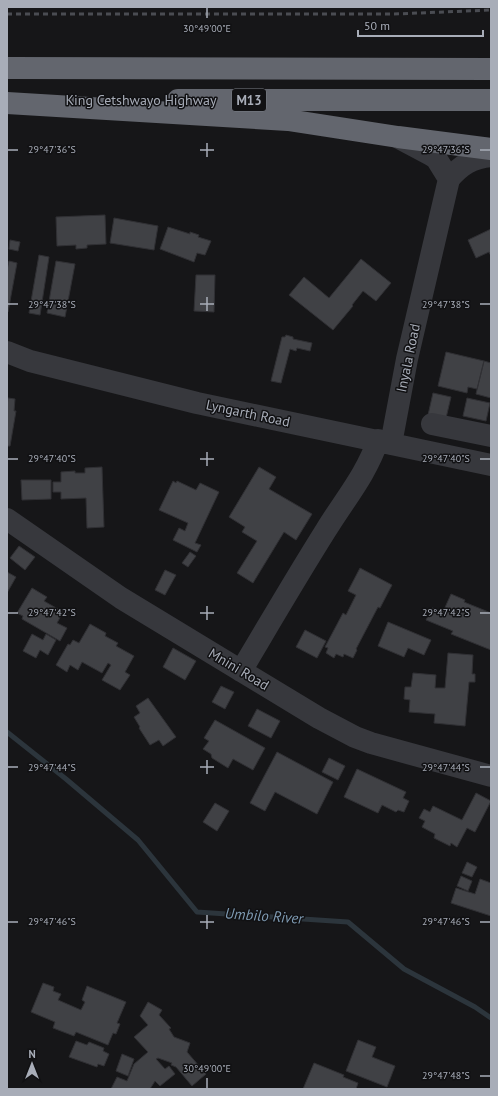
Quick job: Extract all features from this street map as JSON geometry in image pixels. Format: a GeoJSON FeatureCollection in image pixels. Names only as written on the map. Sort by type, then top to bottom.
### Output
{"type":"FeatureCollection","features":[{"type":"Feature","properties":{"kind":"highway"},"geometry":{"type":"LineString","coordinates":[[382,68],[491,60]]}},
{"type":"Feature","properties":{"kind":"highway"},"geometry":{"type":"LineString","coordinates":[[7,68],[491,68]]}},
{"type":"Feature","properties":{"kind":"highway","name":"King Cetshwayo Highway"},"geometry":{"type":"LineString","coordinates":[[7,102],[491,100]]}},
{"type":"Feature","properties":{"kind":"highway"},"geometry":{"type":"LineString","coordinates":[[7,102],[288,120],[398,137],[491,148]]}},
{"type":"Feature","properties":{"kind":"street"},"geometry":{"type":"LineString","coordinates":[[398,137],[436,158],[449,179],[465,164],[474,159],[491,156]]}},
{"type":"Feature","properties":{"kind":"street","name":"Inyala Road"},"geometry":{"type":"LineString","coordinates":[[241,671],[327,528],[384,442],[407,359],[449,179]]}},
{"type":"Feature","properties":{"kind":"street","name":"Lyngarth Road"},"geometry":{"type":"LineString","coordinates":[[7,352],[30,361],[197,403],[491,465]]}},
{"type":"Feature","properties":{"kind":"street"},"geometry":{"type":"LineString","coordinates":[[432,424],[491,436]]}},
{"type":"Feature","properties":{"kind":"street"},"geometry":{"type":"LineString","coordinates":[[461,459],[467,432]]}},
{"type":"Feature","properties":{"kind":"street","name":"Mnini Road"},"geometry":{"type":"LineString","coordinates":[[7,519],[121,598],[319,718],[355,737],[394,751],[491,776]]}},
{"type":"Feature","properties":{"kind":"building"},"geometry":{"type":"Polygon","coordinates":[[[105,215],[106,244],[87,245],[87,248],[76,249],[76,245],[57,246],[56,217],[105,215]]]}},
{"type":"Feature","properties":{"kind":"building"},"geometry":{"type":"Polygon","coordinates":[[[114,218],[158,226],[154,250],[110,243],[114,218]]]}},
{"type":"Feature","properties":{"kind":"building"},"geometry":{"type":"Polygon","coordinates":[[[168,227],[190,234],[190,232],[199,235],[198,237],[211,241],[205,255],[197,253],[194,262],[160,249],[168,227]]]}},
{"type":"Feature","properties":{"kind":"building"},"geometry":{"type":"Polygon","coordinates":[[[491,229],[491,256],[489,252],[476,258],[468,240],[491,229]]]}},
{"type":"Feature","properties":{"kind":"building"},"geometry":{"type":"Polygon","coordinates":[[[10,240],[20,242],[18,251],[9,249],[10,240]]]}},
{"type":"Feature","properties":{"kind":"building"},"geometry":{"type":"Polygon","coordinates":[[[39,255],[49,257],[40,315],[29,313],[39,255]]]}},
{"type":"Feature","properties":{"kind":"building"},"geometry":{"type":"Polygon","coordinates":[[[361,259],[391,283],[376,301],[363,291],[352,305],[353,306],[333,330],[289,295],[304,277],[329,298],[361,259]]]}},
{"type":"Feature","properties":{"kind":"building"},"geometry":{"type":"Polygon","coordinates":[[[9,261],[17,263],[7,312],[7,270],[9,261]]]}},
{"type":"Feature","properties":{"kind":"building"},"geometry":{"type":"Polygon","coordinates":[[[56,261],[75,264],[65,317],[47,313],[56,261]]]}},
{"type":"Feature","properties":{"kind":"building"},"geometry":{"type":"Polygon","coordinates":[[[196,275],[215,275],[214,312],[194,311],[196,275]]]}},
{"type":"Feature","properties":{"kind":"building"},"geometry":{"type":"Polygon","coordinates":[[[286,335],[293,337],[293,339],[312,343],[310,351],[297,348],[296,351],[290,349],[281,383],[271,381],[282,337],[285,337],[286,335]]]}},
{"type":"Feature","properties":{"kind":"building"},"geometry":{"type":"Polygon","coordinates":[[[446,352],[484,361],[477,389],[468,387],[467,393],[438,386],[446,352]]]}},
{"type":"Feature","properties":{"kind":"building"},"geometry":{"type":"Polygon","coordinates":[[[484,361],[491,363],[491,398],[476,394],[484,361]]]}},
{"type":"Feature","properties":{"kind":"building"},"geometry":{"type":"Polygon","coordinates":[[[433,393],[451,397],[446,418],[428,415],[433,393]]]}},
{"type":"Feature","properties":{"kind":"building"},"geometry":{"type":"Polygon","coordinates":[[[8,398],[15,399],[14,411],[16,411],[10,446],[7,446],[8,398]]]}},
{"type":"Feature","properties":{"kind":"building"},"geometry":{"type":"Polygon","coordinates":[[[467,398],[490,403],[486,421],[463,416],[467,398]]]}},
{"type":"Feature","properties":{"kind":"building"},"geometry":{"type":"Polygon","coordinates":[[[102,467],[104,527],[87,528],[86,498],[61,499],[61,492],[53,492],[53,482],[61,482],[61,472],[75,471],[75,473],[85,473],[85,468],[102,467]]]}},
{"type":"Feature","properties":{"kind":"building"},"geometry":{"type":"Polygon","coordinates":[[[259,467],[276,477],[269,489],[312,514],[296,540],[284,532],[253,583],[237,573],[257,541],[242,532],[245,527],[229,517],[259,467]]]}},
{"type":"Feature","properties":{"kind":"building"},"geometry":{"type":"Polygon","coordinates":[[[21,480],[51,480],[51,499],[22,500],[21,480]]]}},
{"type":"Feature","properties":{"kind":"building"},"geometry":{"type":"Polygon","coordinates":[[[173,481],[176,483],[177,481],[196,490],[200,483],[219,492],[195,543],[201,545],[197,552],[173,540],[179,528],[185,531],[188,523],[159,510],[173,481]]]}},
{"type":"Feature","properties":{"kind":"building"},"geometry":{"type":"Polygon","coordinates":[[[19,546],[35,557],[25,570],[10,558],[19,546]]]}},
{"type":"Feature","properties":{"kind":"building"},"geometry":{"type":"Polygon","coordinates":[[[190,552],[196,556],[188,567],[182,563],[190,552]]]}},
{"type":"Feature","properties":{"kind":"building"},"geometry":{"type":"Polygon","coordinates":[[[360,568],[392,585],[380,608],[378,607],[356,649],[357,650],[353,658],[344,654],[343,657],[336,654],[334,658],[326,653],[328,648],[325,647],[343,613],[346,615],[356,595],[348,591],[360,568]]]}},
{"type":"Feature","properties":{"kind":"building"},"geometry":{"type":"Polygon","coordinates":[[[165,570],[176,575],[165,595],[155,590],[165,570]]]}},
{"type":"Feature","properties":{"kind":"building"},"geometry":{"type":"Polygon","coordinates":[[[7,572],[16,577],[7,593],[7,572]]]}},
{"type":"Feature","properties":{"kind":"building"},"geometry":{"type":"Polygon","coordinates":[[[32,588],[47,597],[44,601],[63,612],[57,623],[67,628],[60,641],[22,619],[23,616],[17,613],[32,588]]]}},
{"type":"Feature","properties":{"kind":"building"},"geometry":{"type":"Polygon","coordinates":[[[451,594],[465,600],[464,602],[491,613],[491,650],[451,634],[453,631],[426,620],[432,608],[443,612],[451,594]]]}},
{"type":"Feature","properties":{"kind":"building"},"geometry":{"type":"Polygon","coordinates":[[[388,622],[431,640],[424,655],[408,648],[404,657],[378,646],[388,622]]]}},
{"type":"Feature","properties":{"kind":"building"},"geometry":{"type":"Polygon","coordinates":[[[90,624],[106,633],[105,636],[118,643],[116,646],[134,656],[125,672],[130,675],[120,690],[102,680],[111,665],[108,663],[102,673],[82,662],[78,670],[70,665],[67,672],[56,665],[68,644],[70,645],[73,640],[79,643],[90,624]]]}},
{"type":"Feature","properties":{"kind":"building"},"geometry":{"type":"Polygon","coordinates":[[[305,630],[326,641],[317,658],[296,647],[305,630]]]}},
{"type":"Feature","properties":{"kind":"building"},"geometry":{"type":"Polygon","coordinates":[[[32,634],[43,640],[46,634],[56,640],[48,655],[40,650],[36,658],[23,651],[32,634]]]}},
{"type":"Feature","properties":{"kind":"building"},"geometry":{"type":"Polygon","coordinates":[[[173,648],[196,661],[185,680],[163,667],[173,648]]]}},
{"type":"Feature","properties":{"kind":"building"},"geometry":{"type":"Polygon","coordinates":[[[448,653],[473,655],[472,674],[475,674],[475,682],[469,682],[465,726],[434,723],[435,714],[409,712],[410,700],[404,699],[405,687],[411,687],[413,673],[436,675],[435,688],[445,688],[448,653]]]}},
{"type":"Feature","properties":{"kind":"building"},"geometry":{"type":"Polygon","coordinates":[[[221,686],[234,692],[225,709],[212,702],[221,686]]]}},
{"type":"Feature","properties":{"kind":"building"},"geometry":{"type":"Polygon","coordinates":[[[148,698],[176,737],[163,746],[159,740],[150,745],[134,717],[140,713],[136,706],[148,698]]]}},
{"type":"Feature","properties":{"kind":"building"},"geometry":{"type":"Polygon","coordinates":[[[257,709],[280,721],[271,738],[248,726],[257,709]]]}},
{"type":"Feature","properties":{"kind":"building"},"geometry":{"type":"Polygon","coordinates":[[[215,720],[265,748],[253,770],[233,759],[228,768],[212,758],[211,754],[203,749],[209,741],[204,738],[215,720]]]}},
{"type":"Feature","properties":{"kind":"building"},"geometry":{"type":"Polygon","coordinates":[[[277,752],[333,782],[317,814],[275,792],[265,811],[250,803],[277,752]]]}},
{"type":"Feature","properties":{"kind":"building"},"geometry":{"type":"Polygon","coordinates":[[[329,758],[345,766],[338,780],[322,772],[329,758]]]}},
{"type":"Feature","properties":{"kind":"building"},"geometry":{"type":"Polygon","coordinates":[[[357,769],[406,792],[403,798],[409,801],[404,812],[398,810],[396,812],[382,805],[378,813],[344,797],[357,769]]]}},
{"type":"Feature","properties":{"kind":"building"},"geometry":{"type":"Polygon","coordinates":[[[476,793],[491,801],[475,832],[467,828],[457,847],[451,843],[450,846],[434,838],[435,834],[422,827],[425,821],[419,818],[424,809],[430,812],[433,806],[462,820],[476,793]]]}},
{"type":"Feature","properties":{"kind":"building"},"geometry":{"type":"Polygon","coordinates":[[[215,803],[229,811],[217,831],[203,822],[215,803]]]}},
{"type":"Feature","properties":{"kind":"building"},"geometry":{"type":"Polygon","coordinates":[[[467,862],[477,867],[472,877],[462,873],[467,862]]]}},
{"type":"Feature","properties":{"kind":"building"},"geometry":{"type":"Polygon","coordinates":[[[461,876],[472,881],[468,891],[457,886],[461,876]]]}},
{"type":"Feature","properties":{"kind":"building"},"geometry":{"type":"Polygon","coordinates":[[[480,879],[491,883],[491,916],[451,903],[456,888],[475,894],[480,879]]]}},
{"type":"Feature","properties":{"kind":"building"},"geometry":{"type":"Polygon","coordinates":[[[43,983],[54,987],[53,991],[61,994],[58,1000],[81,1010],[85,1002],[82,1000],[87,986],[126,1002],[117,1023],[120,1024],[116,1034],[113,1033],[108,1045],[76,1032],[74,1036],[53,1028],[55,1022],[31,1012],[43,983]]]}},
{"type":"Feature","properties":{"kind":"building"},"geometry":{"type":"Polygon","coordinates":[[[148,1002],[162,1010],[159,1015],[171,1028],[169,1029],[174,1037],[190,1043],[187,1052],[206,1074],[192,1086],[176,1067],[171,1065],[172,1063],[158,1058],[156,1059],[165,1069],[169,1066],[175,1074],[160,1086],[155,1081],[150,1089],[111,1089],[117,1077],[127,1081],[134,1064],[148,1052],[134,1037],[148,1025],[140,1016],[148,1002]]]}},
{"type":"Feature","properties":{"kind":"building"},"geometry":{"type":"Polygon","coordinates":[[[358,1040],[376,1047],[372,1057],[395,1066],[387,1087],[346,1071],[358,1040]]]}},
{"type":"Feature","properties":{"kind":"building"},"geometry":{"type":"Polygon","coordinates":[[[76,1041],[87,1045],[89,1042],[104,1048],[103,1051],[109,1054],[104,1066],[98,1064],[97,1067],[69,1057],[76,1041]]]}},
{"type":"Feature","properties":{"kind":"building"},"geometry":{"type":"Polygon","coordinates":[[[122,1054],[134,1059],[128,1076],[116,1071],[122,1054]]]}},
{"type":"Feature","properties":{"kind":"building"},"geometry":{"type":"Polygon","coordinates":[[[314,1063],[344,1075],[343,1077],[358,1083],[356,1089],[303,1089],[314,1063]]]}},
{"type":"Feature","properties":{"kind":"waterway","name":"Umbilo River"},"geometry":{"type":"LineString","coordinates":[[7,732],[66,779],[138,840],[197,912],[348,922],[404,969],[475,1007],[491,1018]]}},
{"type":"Feature","properties":{"kind":"railway"},"geometry":{"type":"LineString","coordinates":[[7,14],[394,14],[491,10]]}}]}
